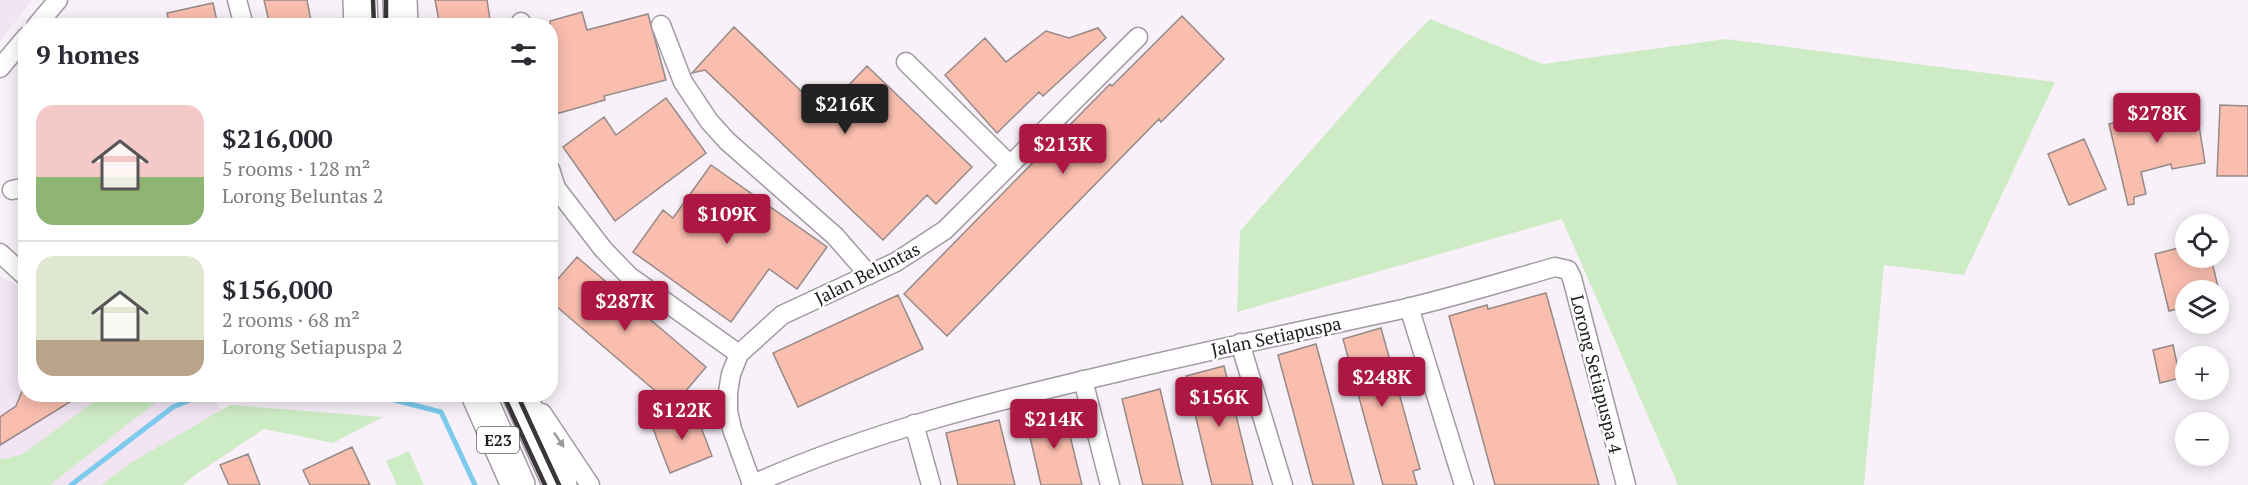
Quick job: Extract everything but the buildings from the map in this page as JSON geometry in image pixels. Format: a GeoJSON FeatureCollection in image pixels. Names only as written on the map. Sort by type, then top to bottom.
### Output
{"type":"FeatureCollection","features":[{"type":"Feature","properties":{"kind":"highway"},"geometry":{"type":"LineString","coordinates":[[360,0],[361,18]]}},
{"type":"Feature","properties":{"kind":"highway"},"geometry":{"type":"LineString","coordinates":[[400,0],[401,18]]}},
{"type":"Feature","properties":{"kind":"highway","name":"E23"},"geometry":{"type":"LineString","coordinates":[[482,402],[518,485]]}},
{"type":"Feature","properties":{"kind":"highway","name":"E23"},"geometry":{"type":"LineString","coordinates":[[523,402],[561,485]]}},
{"type":"Feature","properties":{"kind":"street"},"geometry":{"type":"LineString","coordinates":[[43,18],[58,0]]}},
{"type":"Feature","properties":{"kind":"street"},"geometry":{"type":"LineString","coordinates":[[237,0],[242,18]]}},
{"type":"Feature","properties":{"kind":"street"},"geometry":{"type":"LineString","coordinates":[[661,25],[683,82],[709,121],[727,141],[835,236],[869,274]]}},
{"type":"Feature","properties":{"kind":"street","name":"Jalan Beluntas"},"geometry":{"type":"LineString","coordinates":[[752,485],[728,411],[731,374],[739,354],[782,315],[896,262],[945,230],[1138,37]]}},
{"type":"Feature","properties":{"kind":"street"},"geometry":{"type":"LineString","coordinates":[[0,68],[18,47]]}},
{"type":"Feature","properties":{"kind":"street"},"geometry":{"type":"LineString","coordinates":[[906,62],[1010,165]]}},
{"type":"Feature","properties":{"kind":"street"},"geometry":{"type":"LineString","coordinates":[[558,191],[603,249],[629,276],[739,354]]}},
{"type":"Feature","properties":{"kind":"street"},"geometry":{"type":"LineString","coordinates":[[0,253],[18,270]]}},
{"type":"Feature","properties":{"kind":"street","name":"Jalan Setiapuspa"},"geometry":{"type":"LineString","coordinates":[[752,485],[806,462],[914,424],[998,400],[1240,343],[1409,307],[1563,267]]}},
{"type":"Feature","properties":{"kind":"street","name":"Lorong Setiapuspa 4"},"geometry":{"type":"LineString","coordinates":[[1563,267],[1568,270],[1572,278],[1626,485]]}},
{"type":"Feature","properties":{"kind":"street"},"geometry":{"type":"LineString","coordinates":[[1409,307],[1464,485]]}},
{"type":"Feature","properties":{"kind":"street"},"geometry":{"type":"LineString","coordinates":[[1240,343],[1282,485]]}},
{"type":"Feature","properties":{"kind":"street"},"geometry":{"type":"LineString","coordinates":[[1083,380],[1110,485]]}},
{"type":"Feature","properties":{"kind":"street"},"geometry":{"type":"LineString","coordinates":[[534,402],[590,485]]}},
{"type":"Feature","properties":{"kind":"street"},"geometry":{"type":"LineString","coordinates":[[914,424],[931,485]]}},
{"type":"Feature","properties":{"kind":"shaded area"},"geometry":{"type":"Polygon","coordinates":[[[0,0],[32,0],[0,41],[0,0]]]}},
{"type":"Feature","properties":{"kind":"shaded area"},"geometry":{"type":"Polygon","coordinates":[[[0,276],[18,286],[18,402],[216,402],[232,426],[163,485],[0,485],[0,276]]]}},
{"type":"Feature","properties":{"kind":"green space"},"geometry":{"type":"Polygon","coordinates":[[[1430,19],[1543,64],[1726,39],[2055,82],[1964,275],[1884,265],[1864,485],[1678,485],[1562,219],[1237,312],[1240,231],[1396,54],[1430,19]]]}},
{"type":"Feature","properties":{"kind":"green space"},"geometry":{"type":"Polygon","coordinates":[[[94,402],[156,402],[50,485],[0,485],[0,460],[23,454],[94,402]]]}},
{"type":"Feature","properties":{"kind":"green space"},"geometry":{"type":"Polygon","coordinates":[[[230,405],[383,417],[333,443],[264,429],[183,485],[101,485],[132,462],[230,405]]]}},
{"type":"Feature","properties":{"kind":"green space"},"geometry":{"type":"Polygon","coordinates":[[[409,451],[424,485],[397,485],[386,461],[409,451]]]}},
{"type":"Feature","properties":{"kind":"waterway"},"geometry":{"type":"LineString","coordinates":[[71,485],[173,407],[185,402]]}},
{"type":"Feature","properties":{"kind":"waterway"},"geometry":{"type":"LineString","coordinates":[[402,402],[441,412],[475,485]]}},
{"type":"Feature","properties":{"kind":"railway"},"geometry":{"type":"LineString","coordinates":[[373,0],[374,18]]}},
{"type":"Feature","properties":{"kind":"railway"},"geometry":{"type":"LineString","coordinates":[[386,0],[386,18]]}},
{"type":"Feature","properties":{"kind":"railway"},"geometry":{"type":"LineString","coordinates":[[507,402],[545,485]]}},
{"type":"Feature","properties":{"kind":"railway"},"geometry":{"type":"LineString","coordinates":[[521,402],[559,485]]}}]}
